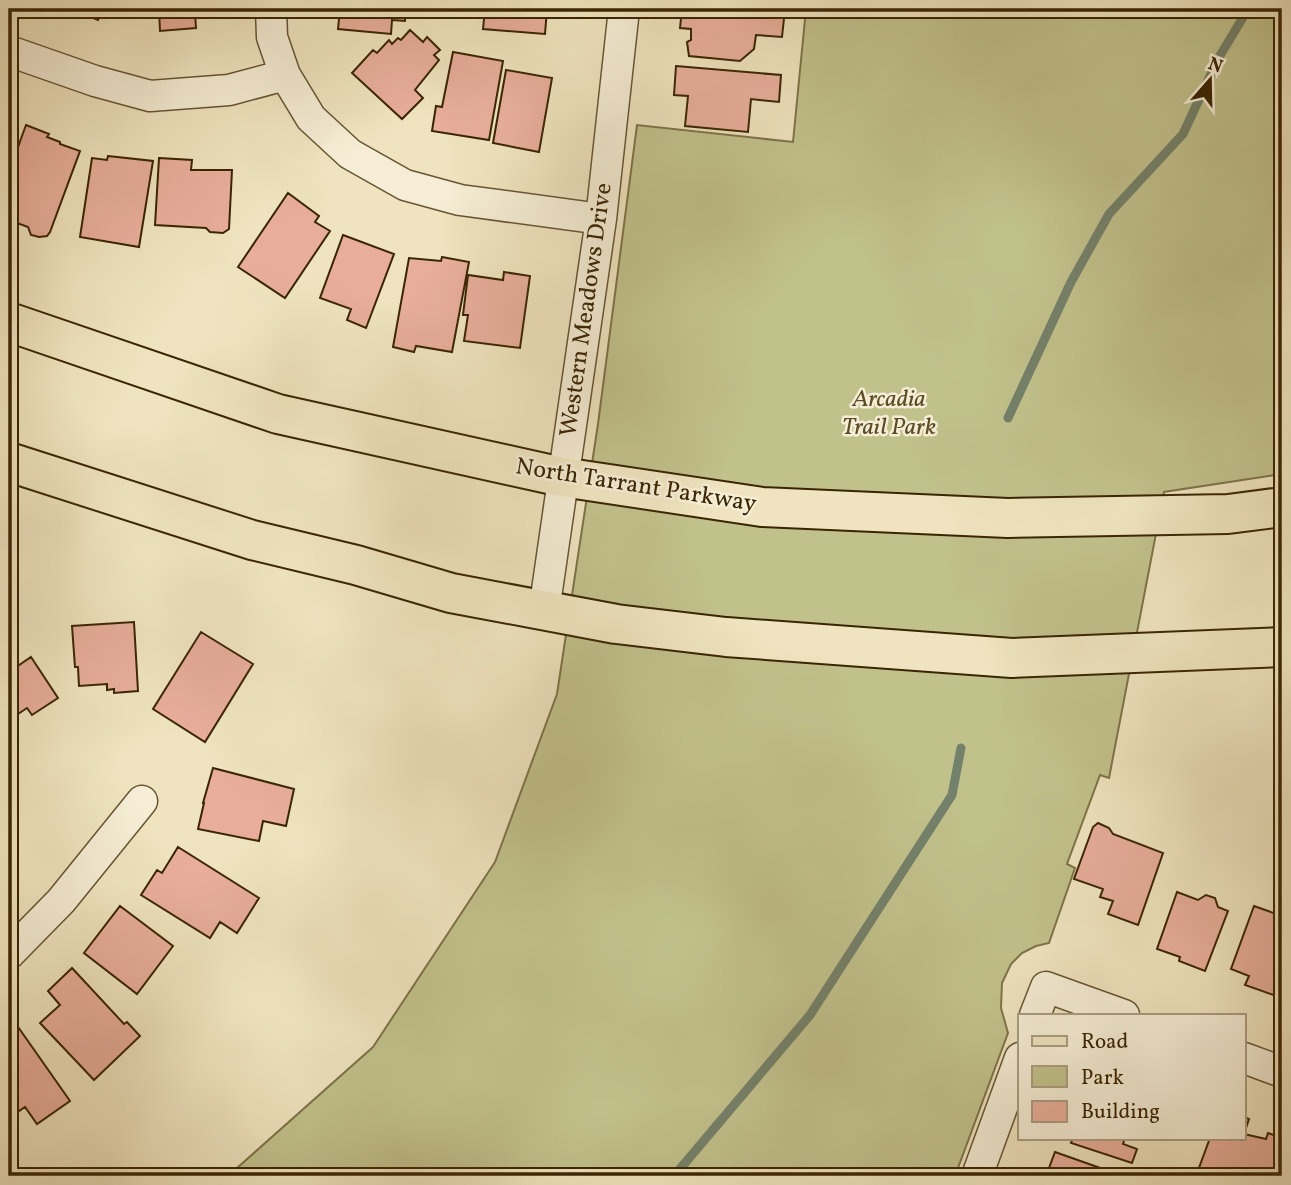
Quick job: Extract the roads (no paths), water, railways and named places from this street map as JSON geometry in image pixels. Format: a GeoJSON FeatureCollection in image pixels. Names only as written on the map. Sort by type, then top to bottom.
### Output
{"type":"FeatureCollection","features":[{"type":"Feature","properties":{"kind":"main road","name":"North Tarrant Parkway"},"geometry":{"type":"LineString","coordinates":[[9,322],[278,414],[562,477],[762,507],[1008,518],[1228,514],[1282,507]]}},
{"type":"Feature","properties":{"kind":"main road"},"geometry":{"type":"LineString","coordinates":[[9,462],[252,540],[356,565],[451,593],[616,624],[726,637],[1012,657],[1282,647]]}},
{"type":"Feature","properties":{"kind":"street"},"geometry":{"type":"LineString","coordinates":[[271,9],[272,37],[285,75],[311,118],[350,154],[405,185],[460,200],[601,219]]}},
{"type":"Feature","properties":{"kind":"street","name":"Western Meadows Drive"},"geometry":{"type":"LineString","coordinates":[[544,611],[601,219],[624,9]]}},
{"type":"Feature","properties":{"kind":"street"},"geometry":{"type":"LineString","coordinates":[[9,51],[95,81],[150,96],[229,90],[285,75]]}},
{"type":"Feature","properties":{"kind":"street"},"geometry":{"type":"LineString","coordinates":[[9,954],[61,901],[142,801]]}},
{"type":"Feature","properties":{"kind":"street"},"geometry":{"type":"LineString","coordinates":[[1035,1014],[1046,987],[1122,1014]]}},
{"type":"Feature","properties":{"kind":"street"},"geometry":{"type":"LineString","coordinates":[[1246,1059],[1282,1072]]}},
{"type":"Feature","properties":{"kind":"street"},"geometry":{"type":"LineString","coordinates":[[977,1176],[1018,1063]]}},
{"type":"Feature","properties":{"kind":"waterway"},"geometry":{"type":"LineString","coordinates":[[1008,418],[1071,282],[1109,214],[1183,134],[1218,59],[1248,9]]}},
{"type":"Feature","properties":{"kind":"waterway"},"geometry":{"type":"LineString","coordinates":[[674,1176],[810,1015],[952,795],[961,748]]}},
{"type":"Feature","properties":{"kind":"park label","name":"Arcadia Trail Park"},"geometry":{"type":"Point","coordinates":[889,414]}}]}
